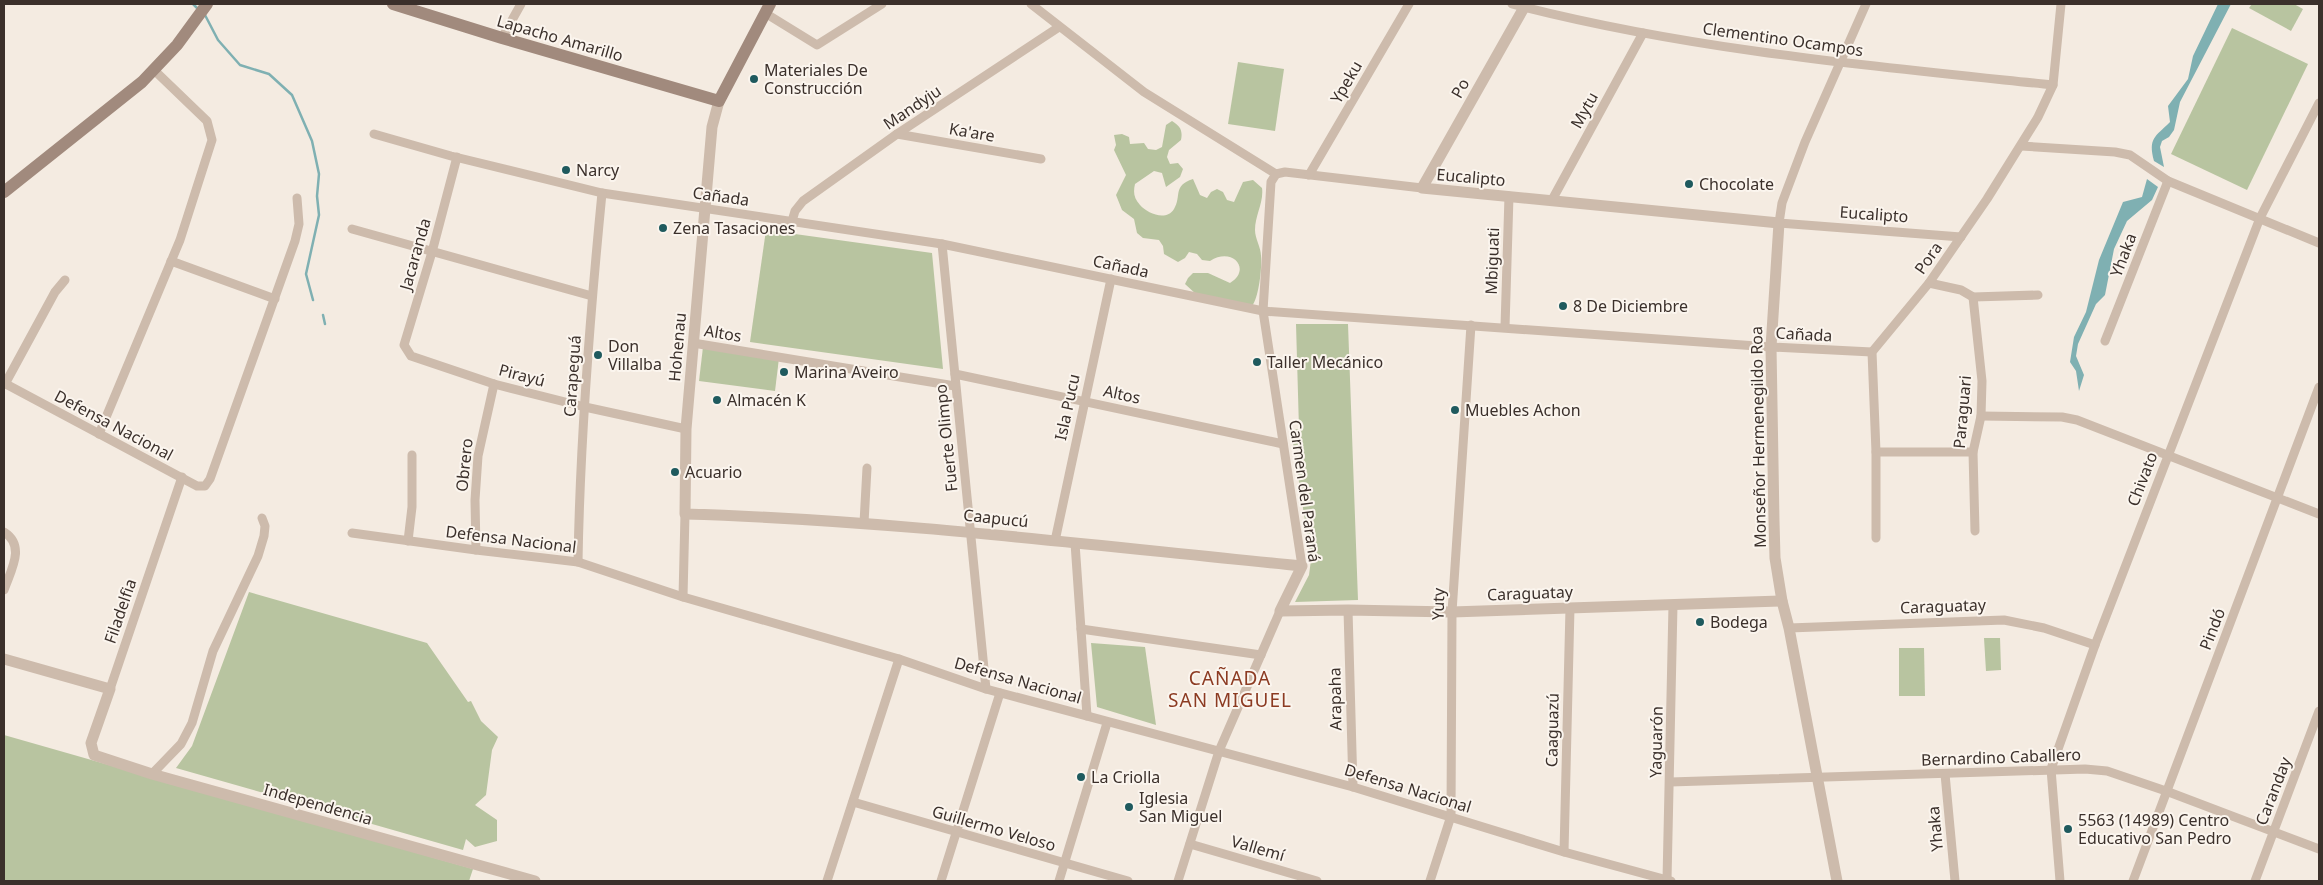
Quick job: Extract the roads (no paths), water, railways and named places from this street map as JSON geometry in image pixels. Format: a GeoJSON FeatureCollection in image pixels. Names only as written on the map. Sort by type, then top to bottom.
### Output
{"type":"FeatureCollection","features":[{"type":"Feature","properties":{"kind":"main road"},"geometry":{"type":"LineString","coordinates":[[4,192],[63,146],[154,70],[177,46],[207,4]]}},
{"type":"Feature","properties":{"kind":"main road","name":"Lapacho Amarillo"},"geometry":{"type":"LineString","coordinates":[[393,4],[502,38],[719,100]]}},
{"type":"Feature","properties":{"kind":"main road"},"geometry":{"type":"LineString","coordinates":[[719,100],[768,8]]}},
{"type":"Feature","properties":{"kind":"street"},"geometry":{"type":"LineString","coordinates":[[502,38],[521,4]]}},
{"type":"Feature","properties":{"kind":"street"},"geometry":{"type":"LineString","coordinates":[[768,8],[816,44],[882,4]]}},
{"type":"Feature","properties":{"kind":"street"},"geometry":{"type":"LineString","coordinates":[[1031,4],[1152,97],[1276,174]]}},
{"type":"Feature","properties":{"kind":"street","name":"Ypeku"},"geometry":{"type":"LineString","coordinates":[[1309,175],[1409,4]]}},
{"type":"Feature","properties":{"kind":"street","name":"Clementino Ocampos"},"geometry":{"type":"LineString","coordinates":[[1512,4],[1525,5],[1643,34],[1841,62],[2053,86]]}},
{"type":"Feature","properties":{"kind":"street","name":"Monseñor Hermenegildo Roa"},"geometry":{"type":"LineString","coordinates":[[1837,881],[1819,778],[1782,601],[1775,558],[1771,348],[1779,223],[1784,196],[1805,142],[1866,4]]}},
{"type":"Feature","properties":{"kind":"street","name":"Pora"},"geometry":{"type":"LineString","coordinates":[[1872,352],[1929,283],[2038,118],[2053,86],[2062,4]]}},
{"type":"Feature","properties":{"kind":"street","name":"Po"},"geometry":{"type":"LineString","coordinates":[[1422,188],[1525,5]]}},
{"type":"Feature","properties":{"kind":"street","name":"Mandyju"},"geometry":{"type":"LineString","coordinates":[[792,221],[795,211],[803,201],[898,134],[1059,27]]}},
{"type":"Feature","properties":{"kind":"street","name":"Mytu"},"geometry":{"type":"LineString","coordinates":[[1552,200],[1643,34]]}},
{"type":"Feature","properties":{"kind":"street"},"geometry":{"type":"LineString","coordinates":[[99,434],[190,214],[212,140],[212,134],[207,121],[154,70]]}},
{"type":"Feature","properties":{"kind":"street","name":"Hohenau"},"geometry":{"type":"LineString","coordinates":[[683,597],[686,429],[712,127],[719,100]]}},
{"type":"Feature","properties":{"kind":"street","name":"Chivato"},"geometry":{"type":"LineString","coordinates":[[2060,881],[2051,769],[2094,646],[2260,218],[2319,103]]}},
{"type":"Feature","properties":{"kind":"street","name":"Cañada"},"geometry":{"type":"LineString","coordinates":[[374,134],[602,193],[942,244],[1263,311],[1505,327],[1771,348],[1872,352]]}},
{"type":"Feature","properties":{"kind":"street","name":"Ka'are"},"geometry":{"type":"LineString","coordinates":[[898,134],[1041,159]]}},
{"type":"Feature","properties":{"kind":"street"},"geometry":{"type":"LineString","coordinates":[[2021,146],[2115,152],[2130,155],[2146,164],[2165,179],[2319,243]]}},
{"type":"Feature","properties":{"kind":"street","name":"Jacaranda"},"geometry":{"type":"LineString","coordinates":[[411,356],[404,345],[432,252],[457,157]]}},
{"type":"Feature","properties":{"kind":"street","name":"Eucalipto"},"geometry":{"type":"LineString","coordinates":[[1276,174],[1285,172],[1422,188],[1779,223],[1961,237]]}},
{"type":"Feature","properties":{"kind":"street","name":"Carmen del Paraná"},"geometry":{"type":"LineString","coordinates":[[1178,881],[1219,752],[1280,611],[1302,566],[1263,311],[1271,182],[1276,174]]}},
{"type":"Feature","properties":{"kind":"street","name":"Yhaka"},"geometry":{"type":"LineString","coordinates":[[2105,341],[2165,179]]}},
{"type":"Feature","properties":{"kind":"street","name":"Carapeguá"},"geometry":{"type":"LineString","coordinates":[[578,562],[592,296],[602,193]]}},
{"type":"Feature","properties":{"kind":"street","name":"Mbiguati"},"geometry":{"type":"LineString","coordinates":[[1505,327],[1508,196]]}},
{"type":"Feature","properties":{"kind":"street"},"geometry":{"type":"LineString","coordinates":[[171,261],[275,300],[299,224],[298,198]]}},
{"type":"Feature","properties":{"kind":"street"},"geometry":{"type":"LineString","coordinates":[[352,229],[592,296]]}},
{"type":"Feature","properties":{"kind":"street","name":"Fuerte Olimpo"},"geometry":{"type":"LineString","coordinates":[[942,244],[986,689]]}},
{"type":"Feature","properties":{"kind":"street"},"geometry":{"type":"LineString","coordinates":[[4,384],[55,292],[65,280]]}},
{"type":"Feature","properties":{"kind":"street","name":"Isla Pucu"},"geometry":{"type":"LineString","coordinates":[[1054,541],[1083,401],[1111,280]]}},
{"type":"Feature","properties":{"kind":"street"},"geometry":{"type":"LineString","coordinates":[[1929,283],[1961,290],[1972,296],[2038,295]]}},
{"type":"Feature","properties":{"kind":"street","name":"Paraguari"},"geometry":{"type":"LineString","coordinates":[[1972,296],[1982,381],[1980,416],[1973,452],[1975,531]]}},
{"type":"Feature","properties":{"kind":"street","name":"Defensa Nacional"},"geometry":{"type":"LineString","coordinates":[[4,384],[197,486],[205,486],[210,479],[275,300]]}},
{"type":"Feature","properties":{"kind":"street","name":"Yuty"},"geometry":{"type":"LineString","coordinates":[[1430,881],[1451,816],[1452,612],[1471,325]]}},
{"type":"Feature","properties":{"kind":"street","name":"Altos"},"geometry":{"type":"LineString","coordinates":[[693,343],[955,386]]}},
{"type":"Feature","properties":{"kind":"street"},"geometry":{"type":"LineString","coordinates":[[1872,352],[1876,452],[1876,538]]}},
{"type":"Feature","properties":{"kind":"street","name":"Pirayú"},"geometry":{"type":"LineString","coordinates":[[411,356],[494,384],[585,408],[686,429]]}},
{"type":"Feature","properties":{"kind":"street","name":"Altos"},"geometry":{"type":"LineString","coordinates":[[955,374],[1283,444]]}},
{"type":"Feature","properties":{"kind":"street","name":"Obrero"},"geometry":{"type":"LineString","coordinates":[[476,550],[475,500],[478,456],[494,384]]}},
{"type":"Feature","properties":{"kind":"street","name":"Pindó"},"geometry":{"type":"LineString","coordinates":[[2133,881],[2319,387]]}},
{"type":"Feature","properties":{"kind":"street"},"geometry":{"type":"LineString","coordinates":[[1980,416],[2062,417],[2077,420],[2319,514]]}},
{"type":"Feature","properties":{"kind":"street"},"geometry":{"type":"LineString","coordinates":[[1876,452],[1973,452]]}},
{"type":"Feature","properties":{"kind":"street"},"geometry":{"type":"LineString","coordinates":[[408,541],[412,507],[412,455]]}},
{"type":"Feature","properties":{"kind":"street"},"geometry":{"type":"LineString","coordinates":[[864,523],[867,468]]}},
{"type":"Feature","properties":{"kind":"street","name":"Filadelfia"},"geometry":{"type":"LineString","coordinates":[[94,755],[91,743],[182,477]]}},
{"type":"Feature","properties":{"kind":"street","name":"Caapucú"},"geometry":{"type":"LineString","coordinates":[[685,514],[766,516],[971,531],[1302,566]]}},
{"type":"Feature","properties":{"kind":"street"},"geometry":{"type":"LineString","coordinates":[[152,774],[181,744],[192,723],[213,651],[258,556],[264,536],[265,526],[262,518]]}},
{"type":"Feature","properties":{"kind":"street"},"geometry":{"type":"LineString","coordinates":[[4,532],[12,538],[17,548],[15,560],[4,590]]}},
{"type":"Feature","properties":{"kind":"street","name":"Defensa Nacional"},"geometry":{"type":"LineString","coordinates":[[352,533],[578,562],[683,597],[899,660],[986,689],[1352,787],[1564,852],[1669,880]]}},
{"type":"Feature","properties":{"kind":"street"},"geometry":{"type":"LineString","coordinates":[[1075,543],[1087,716]]}},
{"type":"Feature","properties":{"kind":"street","name":"Caraguatay"},"geometry":{"type":"LineString","coordinates":[[1280,611],[1452,612],[1782,601]]}},
{"type":"Feature","properties":{"kind":"street","name":"Yaguarón"},"geometry":{"type":"LineString","coordinates":[[1669,880],[1673,605]]}},
{"type":"Feature","properties":{"kind":"street","name":"Caaguazú"},"geometry":{"type":"LineString","coordinates":[[1564,852],[1570,608]]}},
{"type":"Feature","properties":{"kind":"street","name":"Arapaha"},"geometry":{"type":"LineString","coordinates":[[1348,610],[1352,787]]}},
{"type":"Feature","properties":{"kind":"street","name":"Caraguatay"},"geometry":{"type":"LineString","coordinates":[[1789,628],[2004,620],[2044,628],[2094,646]]}},
{"type":"Feature","properties":{"kind":"street"},"geometry":{"type":"LineString","coordinates":[[1081,629],[1261,655]]}},
{"type":"Feature","properties":{"kind":"street"},"geometry":{"type":"LineString","coordinates":[[4,659],[110,689]]}},
{"type":"Feature","properties":{"kind":"street"},"geometry":{"type":"LineString","coordinates":[[827,881],[899,660]]}},
{"type":"Feature","properties":{"kind":"street"},"geometry":{"type":"LineString","coordinates":[[941,881],[1000,693]]}},
{"type":"Feature","properties":{"kind":"street","name":"Caranday"},"geometry":{"type":"LineString","coordinates":[[2255,881],[2319,711]]}},
{"type":"Feature","properties":{"kind":"street"},"geometry":{"type":"LineString","coordinates":[[1059,881],[1108,723]]}},
{"type":"Feature","properties":{"kind":"street","name":"Independencia"},"geometry":{"type":"LineString","coordinates":[[94,755],[152,774],[535,881]]}},
{"type":"Feature","properties":{"kind":"street","name":"Bernardino Caballero"},"geometry":{"type":"LineString","coordinates":[[1670,782],[2051,769],[2107,771],[2166,791],[2319,849]]}},
{"type":"Feature","properties":{"kind":"street","name":"Yhaka"},"geometry":{"type":"LineString","coordinates":[[1945,774],[1954,881]]}},
{"type":"Feature","properties":{"kind":"street","name":"Guillermo Veloso"},"geometry":{"type":"LineString","coordinates":[[853,802],[1128,881]]}},
{"type":"Feature","properties":{"kind":"street","name":"Vallemí"},"geometry":{"type":"LineString","coordinates":[[1190,844],[1317,881]]}},
{"type":"Feature","properties":{"kind":"water"},"geometry":{"type":"Polygon","coordinates":[[[2218,4],[2231,4],[2180,102],[2174,130],[2169,137],[2162,141],[2160,147],[2164,167],[2154,161],[2152,143],[2154,138],[2170,122],[2168,106],[2188,79],[2193,56],[2218,4]]]}},
{"type":"Feature","properties":{"kind":"water"},"geometry":{"type":"Polygon","coordinates":[[[2147,179],[2158,187],[2152,200],[2127,221],[2114,249],[2105,295],[2096,304],[2078,344],[2076,356],[2084,375],[2079,391],[2076,371],[2070,362],[2074,337],[2086,312],[2099,260],[2123,202],[2142,197],[2147,179]]]}},
{"type":"Feature","properties":{"kind":"waterway"},"geometry":{"type":"LineString","coordinates":[[193,4],[199,10]]}},
{"type":"Feature","properties":{"kind":"waterway"},"geometry":{"type":"LineString","coordinates":[[205,15],[218,40],[240,65],[269,74],[292,95],[312,141],[319,174],[317,196],[319,215],[306,274],[313,300]]}},
{"type":"Feature","properties":{"kind":"waterway"},"geometry":{"type":"LineString","coordinates":[[323,315],[325,324]]}},
{"type":"Feature","properties":{"kind":"place","name":"Materiales De Construcción"},"geometry":{"type":"Point","coordinates":[754,79]}},
{"type":"Feature","properties":{"kind":"place","name":"Narcy"},"geometry":{"type":"Point","coordinates":[566,170]}},
{"type":"Feature","properties":{"kind":"place","name":"Chocolate"},"geometry":{"type":"Point","coordinates":[1689,184]}},
{"type":"Feature","properties":{"kind":"place","name":"Zena Tasaciones"},"geometry":{"type":"Point","coordinates":[663,228]}},
{"type":"Feature","properties":{"kind":"place","name":"8 De Diciembre"},"geometry":{"type":"Point","coordinates":[1563,306]}},
{"type":"Feature","properties":{"kind":"place","name":"Don Villalba"},"geometry":{"type":"Point","coordinates":[598,355]}},
{"type":"Feature","properties":{"kind":"place","name":"Taller Mecánico"},"geometry":{"type":"Point","coordinates":[1257,362]}},
{"type":"Feature","properties":{"kind":"place","name":"Marina Aveiro"},"geometry":{"type":"Point","coordinates":[784,372]}},
{"type":"Feature","properties":{"kind":"place","name":"Almacén K"},"geometry":{"type":"Point","coordinates":[717,400]}},
{"type":"Feature","properties":{"kind":"place","name":"Muebles Achon"},"geometry":{"type":"Point","coordinates":[1455,410]}},
{"type":"Feature","properties":{"kind":"place","name":"Acuario"},"geometry":{"type":"Point","coordinates":[675,472]}},
{"type":"Feature","properties":{"kind":"place","name":"Bodega"},"geometry":{"type":"Point","coordinates":[1700,622]}},
{"type":"Feature","properties":{"kind":"place","name":"La Criolla"},"geometry":{"type":"Point","coordinates":[1081,777]}},
{"type":"Feature","properties":{"kind":"place","name":"Iglesia San Miguel"},"geometry":{"type":"Point","coordinates":[1129,807]}},
{"type":"Feature","properties":{"kind":"place","name":"5563 (14989) Centro Educativo San Pedro"},"geometry":{"type":"Point","coordinates":[2068,829]}},
{"type":"Feature","properties":{"kind":"district","name":"CAÑADA SAN MIGUEL"},"geometry":{"type":"Point","coordinates":[1230,689]}}]}
